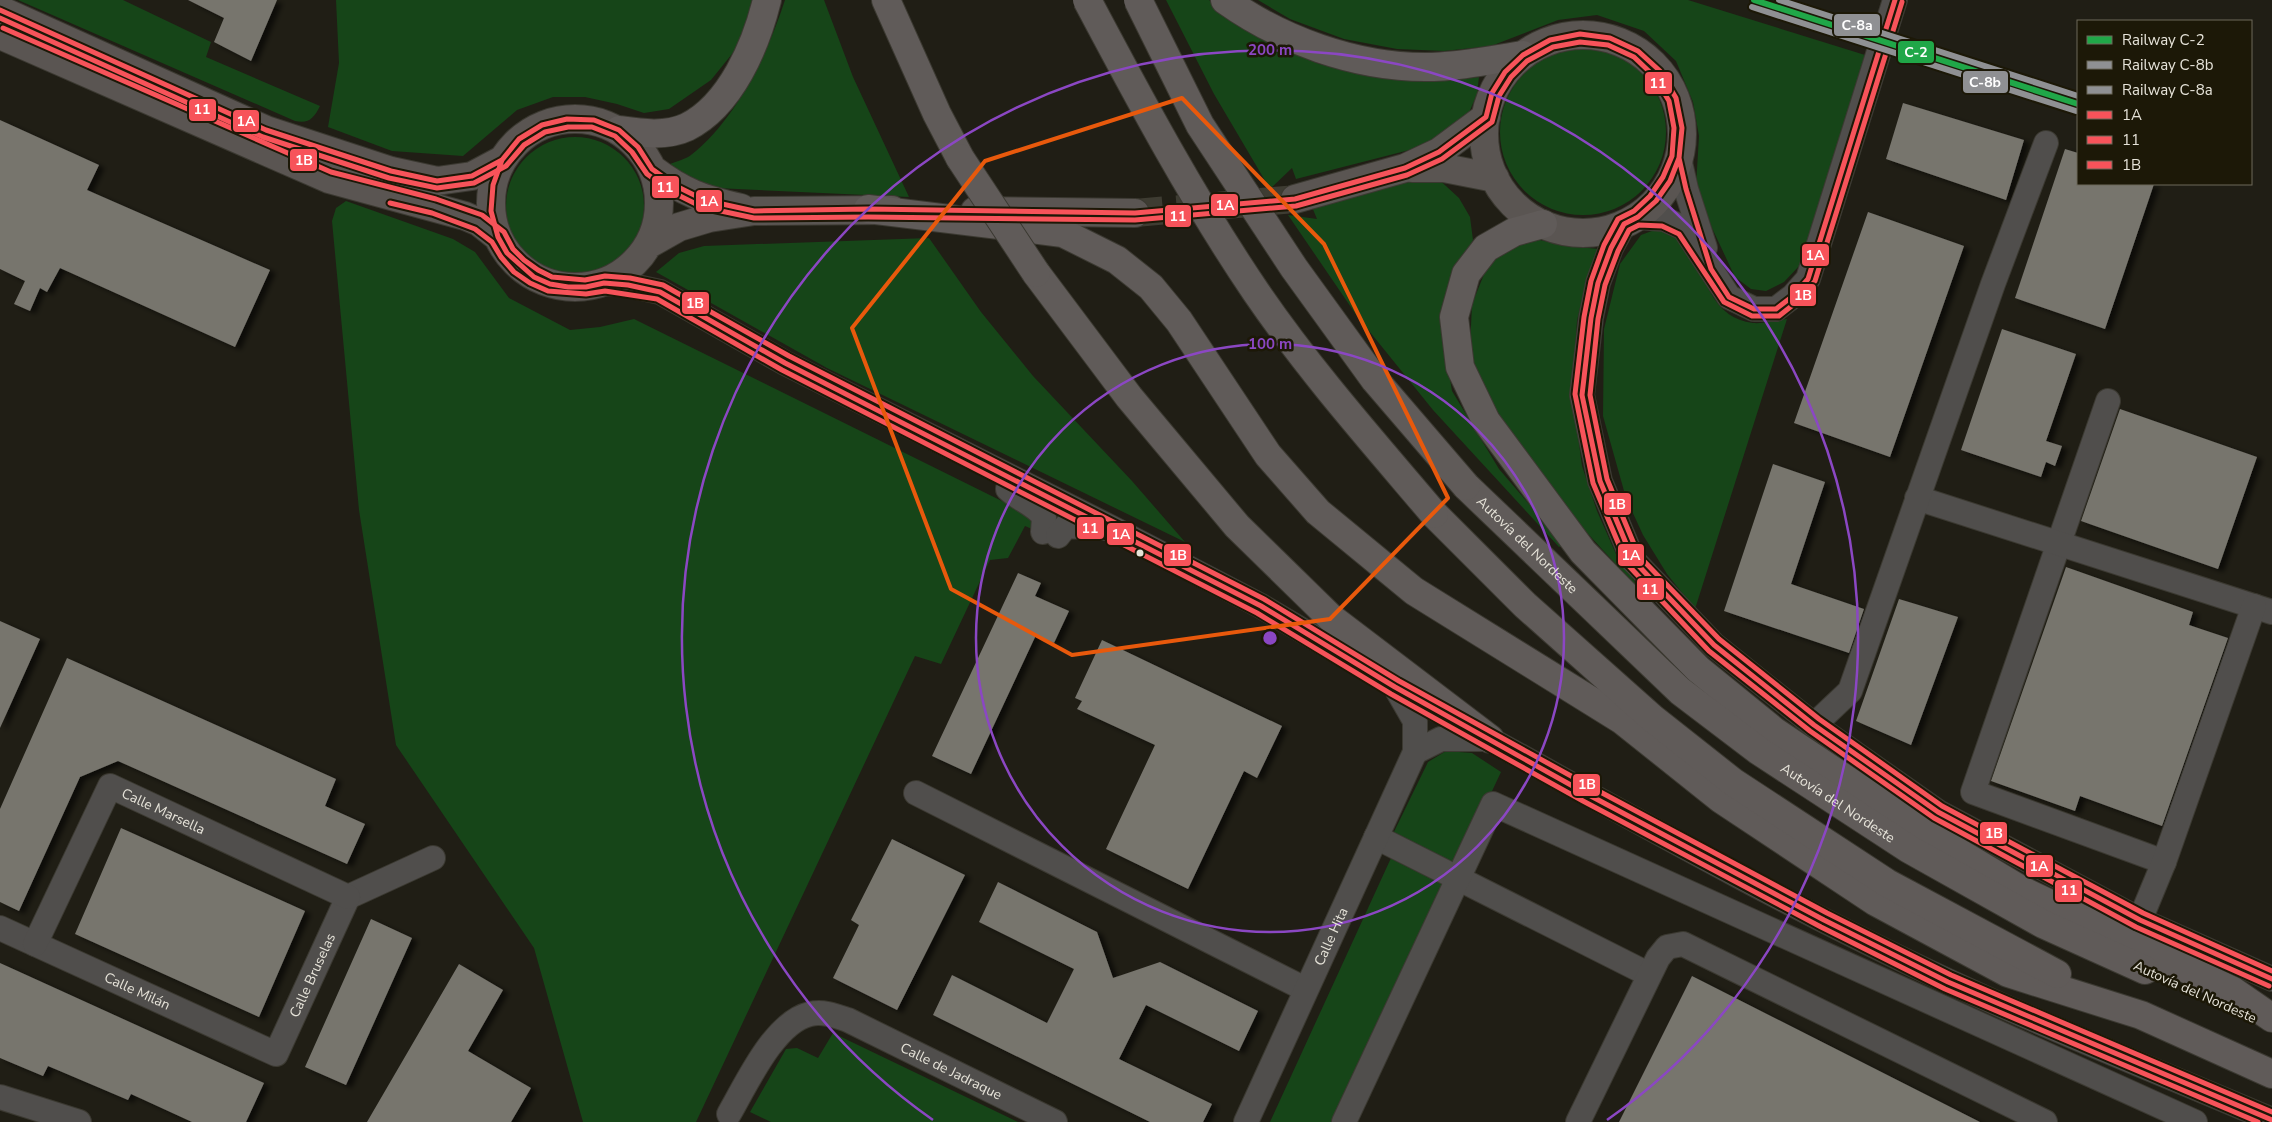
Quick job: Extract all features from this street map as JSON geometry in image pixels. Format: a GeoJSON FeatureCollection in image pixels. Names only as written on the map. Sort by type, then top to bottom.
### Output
{"type":"FeatureCollection","features":[{"type":"Feature","properties":{"kind":"highway"},"geometry":{"type":"LineString","coordinates":[[618,130],[652,134],[686,128],[708,113],[727,94],[759,32],[767,0]]}},
{"type":"Feature","properties":{"kind":"highway"},"geometry":{"type":"LineString","coordinates":[[886,0],[936,114],[960,158],[1036,274],[1129,397],[1237,526],[1331,618],[1490,739]]}},
{"type":"Feature","properties":{"kind":"highway"},"geometry":{"type":"LineString","coordinates":[[1088,0],[1162,140],[1256,292],[1341,406],[1434,514],[1532,611],[1652,718],[1733,782],[1887,883],[2017,954],[2142,1015],[2272,1074]]}},
{"type":"Feature","properties":{"kind":"highway","name":"Autovía del Nordeste"},"geometry":{"type":"LineString","coordinates":[[1138,0],[1200,125],[1294,268],[1375,380],[1466,486],[1680,691],[1759,751],[1909,849],[2044,924],[2272,1026]]}},
{"type":"Feature","properties":{"kind":"highway"},"geometry":{"type":"LineString","coordinates":[[1225,0],[1278,32],[1314,46],[1369,61],[1424,67],[1466,64],[1523,55]]}},
{"type":"Feature","properties":{"kind":"highway"},"geometry":{"type":"LineString","coordinates":[[868,210],[1063,233],[1117,260],[1151,287],[1180,321],[1268,455],[1318,512],[1414,591],[1622,720],[1722,799],[1876,902],[2008,973],[2142,1015]]}},
{"type":"Feature","properties":{"kind":"highway"},"geometry":{"type":"LineString","coordinates":[[1543,224],[1514,232],[1486,248],[1466,274],[1454,317],[1460,367],[1486,421],[1583,552],[1698,669],[1774,732],[1923,831],[2023,891],[2233,991],[2272,1018]]}},
{"type":"Feature","properties":{"kind":"main road"},"geometry":{"type":"LineString","coordinates":[[0,10],[266,130],[391,171],[437,181],[472,176],[502,160]]}},
{"type":"Feature","properties":{"kind":"main road"},"geometry":{"type":"LineString","coordinates":[[1580,34],[1610,38],[1638,51],[1660,71],[1676,98],[1682,128],[1679,158],[1670,181],[1656,201],[1631,221],[1597,232],[1569,232],[1543,224],[1523,212],[1507,197],[1495,178],[1486,148],[1486,117],[1492,93],[1505,72],[1523,55],[1550,40],[1580,34]]}},
{"type":"Feature","properties":{"kind":"main road"},"geometry":{"type":"LineString","coordinates":[[0,35],[329,179],[466,216],[479,222],[498,237]]}},
{"type":"Feature","properties":{"kind":"main road"},"geometry":{"type":"LineString","coordinates":[[1295,199],[1405,168],[1439,152],[1486,117]]}},
{"type":"Feature","properties":{"kind":"main road"},"geometry":{"type":"LineString","coordinates":[[567,119],[594,120],[618,130],[638,147],[652,169],[658,187],[660,206],[657,226],[650,244],[638,260],[627,269],[604,283],[586,287],[568,287],[542,280],[519,266],[507,253],[498,237],[491,211],[492,185],[502,160],[519,139],[542,125],[567,119]]}},
{"type":"Feature","properties":{"kind":"main road"},"geometry":{"type":"LineString","coordinates":[[1405,168],[1444,168],[1495,178]]}},
{"type":"Feature","properties":{"kind":"main road"},"geometry":{"type":"LineString","coordinates":[[652,169],[676,186],[704,200],[754,211]]}},
{"type":"Feature","properties":{"kind":"main road"},"geometry":{"type":"LineString","coordinates":[[650,244],[679,227],[710,218],[754,211],[868,210],[1135,213]]}},
{"type":"Feature","properties":{"kind":"street"},"geometry":{"type":"LineString","coordinates":[[1895,0],[1808,279],[1793,296],[1776,309],[1754,309],[1729,297],[1684,228],[1664,219],[1631,221],[1611,248],[1598,283],[1591,318],[1582,395],[1600,482],[1633,560],[1714,645],[1814,725],[1938,812],[2140,920],[2272,979]]}},
{"type":"Feature","properties":{"kind":"street"},"geometry":{"type":"LineString","coordinates":[[1814,725],[1850,690],[1916,498],[2046,143]]}},
{"type":"Feature","properties":{"kind":"street"},"geometry":{"type":"LineString","coordinates":[[1679,158],[1686,189],[1711,269]]}},
{"type":"Feature","properties":{"kind":"street"},"geometry":{"type":"LineString","coordinates":[[604,283],[660,292],[786,363],[1114,529],[1261,606],[1395,686],[1587,794],[1798,906],[1948,982],[2272,1120]]}},
{"type":"Feature","properties":{"kind":"street"},"geometry":{"type":"LineString","coordinates":[[2108,401],[1973,792],[2164,862]]}},
{"type":"Feature","properties":{"kind":"street"},"geometry":{"type":"LineString","coordinates":[[982,462],[1014,496],[1039,510],[1044,517],[1050,534],[1066,526],[1114,529]]}},
{"type":"Feature","properties":{"kind":"street"},"geometry":{"type":"LineString","coordinates":[[1916,498],[2263,609],[2140,920]]}},
{"type":"Feature","properties":{"kind":"street","name":"Calle Hita"},"geometry":{"type":"LineString","coordinates":[[1246,1122],[1305,989],[1415,752],[1415,721],[1395,686]]}},
{"type":"Feature","properties":{"kind":"street"},"geometry":{"type":"LineString","coordinates":[[1415,752],[1440,739],[1490,739]]}},
{"type":"Feature","properties":{"kind":"street","name":"Calle Marsella"},"geometry":{"type":"LineString","coordinates":[[35,944],[110,786],[348,897]]}},
{"type":"Feature","properties":{"kind":"street"},"geometry":{"type":"LineString","coordinates":[[916,793],[1305,989]]}},
{"type":"Feature","properties":{"kind":"street"},"geometry":{"type":"LineString","coordinates":[[1344,1122],[1493,804],[2195,1122]]}},
{"type":"Feature","properties":{"kind":"street"},"geometry":{"type":"LineString","coordinates":[[1376,837],[1458,880],[1638,969]]}},
{"type":"Feature","properties":{"kind":"street"},"geometry":{"type":"LineString","coordinates":[[348,897],[433,858]]}},
{"type":"Feature","properties":{"kind":"street","name":"Calle Bruselas"},"geometry":{"type":"LineString","coordinates":[[276,1054],[348,897]]}},
{"type":"Feature","properties":{"kind":"street","name":"Calle Milán"},"geometry":{"type":"LineString","coordinates":[[0,928],[276,1054]]}},
{"type":"Feature","properties":{"kind":"street"},"geometry":{"type":"LineString","coordinates":[[1578,1122],[1658,958],[1667,946],[1683,944],[2045,1122]]}},
{"type":"Feature","properties":{"kind":"street","name":"Calle de Jadraque"},"geometry":{"type":"LineString","coordinates":[[733,1120],[766,1052],[794,1022],[810,1014],[828,1014],[848,1020],[1055,1122]]}},
{"type":"Feature","properties":{"kind":"street"},"geometry":{"type":"LineString","coordinates":[[0,1097],[79,1122]]}},
{"type":"Feature","properties":{"kind":"highlighted area"},"geometry":{"type":"Polygon","coordinates":[[[1182,98],[1324,244],[1448,498],[1330,619],[1072,655],[951,589],[852,328],[985,161],[1182,98]]]}},
{"type":"Feature","properties":{"kind":"green space"},"geometry":{"type":"Polygon","coordinates":[[[18,0],[123,0],[211,42],[206,57],[320,106],[316,114],[307,121],[295,121],[18,0]]]}},
{"type":"Feature","properties":{"kind":"green space"},"geometry":{"type":"Polygon","coordinates":[[[336,0],[753,0],[740,44],[711,80],[669,109],[644,113],[617,104],[585,97],[553,97],[517,110],[463,156],[392,151],[328,127],[339,63],[336,0]]]}},
{"type":"Feature","properties":{"kind":"green space"},"geometry":{"type":"Polygon","coordinates":[[[785,0],[824,0],[853,77],[909,197],[716,188],[679,176],[670,164],[689,156],[707,140],[736,105],[760,63],[785,0]]]}},
{"type":"Feature","properties":{"kind":"green space"},"geometry":{"type":"Polygon","coordinates":[[[1166,0],[1209,0],[1246,30],[1319,64],[1389,79],[1447,81],[1479,77],[1477,94],[1468,115],[1425,146],[1296,179],[1292,168],[1270,189],[1214,94],[1166,0]]]}},
{"type":"Feature","properties":{"kind":"green space"},"geometry":{"type":"Polygon","coordinates":[[[1258,0],[1688,0],[1865,55],[1801,264],[1784,282],[1766,291],[1751,289],[1735,277],[1712,228],[1696,186],[1699,136],[1693,102],[1676,61],[1644,31],[1597,15],[1558,20],[1491,46],[1444,51],[1397,49],[1344,39],[1290,19],[1258,0]]]}},
{"type":"Feature","properties":{"kind":"green space"},"geometry":{"type":"Polygon","coordinates":[[[1591,49],[1615,55],[1642,73],[1660,100],[1665,116],[1665,148],[1660,164],[1642,191],[1629,201],[1607,212],[1575,215],[1551,209],[1530,196],[1519,185],[1503,156],[1500,124],[1506,100],[1519,79],[1530,68],[1559,52],[1591,49]]]}},
{"type":"Feature","properties":{"kind":"green space"},"geometry":{"type":"Polygon","coordinates":[[[575,137],[601,142],[624,157],[639,180],[644,206],[639,232],[624,255],[601,270],[575,275],[549,270],[526,255],[511,232],[506,206],[511,180],[526,157],[549,142],[575,137]]]}},
{"type":"Feature","properties":{"kind":"green space"},"geometry":{"type":"Polygon","coordinates":[[[1434,175],[1459,198],[1470,217],[1473,240],[1459,264],[1443,336],[1452,391],[1499,469],[1564,545],[1559,547],[1433,410],[1357,316],[1288,215],[1317,219],[1312,207],[1434,175]]]}},
{"type":"Feature","properties":{"kind":"green space"},"geometry":{"type":"Polygon","coordinates":[[[346,201],[453,239],[475,252],[509,298],[570,330],[600,327],[634,319],[1028,514],[1033,523],[1032,529],[1025,526],[1008,558],[990,560],[941,664],[915,656],[696,1122],[583,1122],[534,948],[396,745],[359,510],[332,221],[336,208],[346,201]]]}},
{"type":"Feature","properties":{"kind":"green space"},"geometry":{"type":"Polygon","coordinates":[[[1660,228],[1670,230],[1678,235],[1695,260],[1715,300],[1725,311],[1737,319],[1753,323],[1787,319],[1695,609],[1667,574],[1643,535],[1626,498],[1603,416],[1604,329],[1620,264],[1641,235],[1660,228]]]}},
{"type":"Feature","properties":{"kind":"green space"},"geometry":{"type":"Polygon","coordinates":[[[929,238],[981,312],[1033,376],[1132,481],[1185,542],[827,368],[656,272],[679,253],[704,246],[929,238]]]}},
{"type":"Feature","properties":{"kind":"green space"},"geometry":{"type":"Polygon","coordinates":[[[1535,239],[1568,246],[1599,249],[1585,285],[1577,321],[1572,391],[1582,466],[1597,511],[1616,554],[1643,594],[1558,501],[1499,426],[1478,385],[1470,348],[1472,304],[1489,262],[1512,246],[1535,239]]]}},
{"type":"Feature","properties":{"kind":"green space"},"geometry":{"type":"Polygon","coordinates":[[[1446,751],[1472,753],[1501,772],[1454,872],[1390,840],[1428,762],[1446,751]]]}},
{"type":"Feature","properties":{"kind":"green space"},"geometry":{"type":"Polygon","coordinates":[[[1391,858],[1448,886],[1336,1122],[1270,1122],[1391,858]]]}},
{"type":"Feature","properties":{"kind":"green space"},"geometry":{"type":"Polygon","coordinates":[[[833,1033],[1018,1122],[771,1122],[750,1112],[786,1049],[797,1048],[818,1058],[833,1033]]]}},
{"type":"Feature","properties":{"kind":"building"},"geometry":{"type":"Polygon","coordinates":[[[188,0],[277,0],[251,61],[214,42],[224,18],[188,0]]]}},
{"type":"Feature","properties":{"kind":"building"},"geometry":{"type":"Polygon","coordinates":[[[1903,103],[2024,140],[2006,200],[1886,159],[1903,103]]]}},
{"type":"Feature","properties":{"kind":"building"},"geometry":{"type":"Polygon","coordinates":[[[0,120],[99,165],[87,190],[270,270],[235,347],[60,268],[47,292],[40,288],[30,311],[14,304],[25,281],[0,269],[0,120]]]}},
{"type":"Feature","properties":{"kind":"building"},"geometry":{"type":"Polygon","coordinates":[[[2065,149],[2077,153],[2077,185],[2154,185],[2105,329],[2015,298],[2065,149]]]}},
{"type":"Feature","properties":{"kind":"building"},"geometry":{"type":"Polygon","coordinates":[[[1868,212],[1964,246],[1890,457],[1794,423],[1868,212]]]}},
{"type":"Feature","properties":{"kind":"building"},"geometry":{"type":"Polygon","coordinates":[[[2002,329],[2076,354],[2046,441],[2062,446],[2055,466],[2046,462],[2041,477],[1961,450],[2002,329]]]}},
{"type":"Feature","properties":{"kind":"building"},"geometry":{"type":"Polygon","coordinates":[[[2120,409],[2257,457],[2218,569],[2081,521],[2120,409]]]}},
{"type":"Feature","properties":{"kind":"building"},"geometry":{"type":"Polygon","coordinates":[[[1773,464],[1825,482],[1791,584],[1864,609],[1849,653],[1724,611],[1773,464]]]}},
{"type":"Feature","properties":{"kind":"building"},"geometry":{"type":"Polygon","coordinates":[[[2066,567],[2193,612],[2189,625],[2228,638],[2162,826],[2080,796],[2075,811],[1991,781],[2066,567]]]}},
{"type":"Feature","properties":{"kind":"building"},"geometry":{"type":"Polygon","coordinates":[[[1018,573],[1041,583],[1035,596],[1069,611],[1054,643],[1036,635],[971,774],[932,756],[1018,573]]]}},
{"type":"Feature","properties":{"kind":"building"},"geometry":{"type":"Polygon","coordinates":[[[1899,599],[1958,617],[1911,745],[1856,721],[1899,599]]]}},
{"type":"Feature","properties":{"kind":"building"},"geometry":{"type":"Polygon","coordinates":[[[0,621],[40,639],[0,728],[0,621]]]}},
{"type":"Feature","properties":{"kind":"building"},"geometry":{"type":"Polygon","coordinates":[[[1102,640],[1282,726],[1257,778],[1244,771],[1188,889],[1106,849],[1155,745],[1077,709],[1082,701],[1075,698],[1102,640]]]}},
{"type":"Feature","properties":{"kind":"building"},"geometry":{"type":"Polygon","coordinates":[[[67,658],[336,779],[325,806],[365,824],[347,864],[118,761],[80,777],[19,911],[0,902],[0,809],[67,658]]]}},
{"type":"Feature","properties":{"kind":"building"},"geometry":{"type":"Polygon","coordinates":[[[121,828],[305,911],[259,1017],[75,934],[121,828]]]}},
{"type":"Feature","properties":{"kind":"building"},"geometry":{"type":"Polygon","coordinates":[[[892,839],[965,875],[897,1010],[833,978],[859,925],[851,920],[892,839]]]}},
{"type":"Feature","properties":{"kind":"building"},"geometry":{"type":"Polygon","coordinates":[[[998,882],[1097,932],[1113,978],[1160,962],[1258,1011],[1239,1051],[1146,1005],[1119,1059],[1212,1104],[1203,1122],[1150,1122],[933,1015],[952,975],[1047,1023],[1074,969],[979,922],[998,882]]]}},
{"type":"Feature","properties":{"kind":"building"},"geometry":{"type":"Polygon","coordinates":[[[371,919],[412,938],[346,1085],[305,1067],[371,919]]]}},
{"type":"Feature","properties":{"kind":"building"},"geometry":{"type":"Polygon","coordinates":[[[0,963],[264,1083],[246,1122],[192,1122],[131,1094],[128,1100],[48,1066],[43,1076],[0,1058],[0,963]]]}},
{"type":"Feature","properties":{"kind":"building"},"geometry":{"type":"Polygon","coordinates":[[[459,964],[503,990],[468,1051],[531,1088],[511,1122],[367,1122],[459,964]]]}},
{"type":"Feature","properties":{"kind":"building"},"geometry":{"type":"Polygon","coordinates":[[[1692,976],[1980,1122],[1619,1122],[1692,976]]]}},
{"type":"Feature","properties":{"kind":"tunnel"},"geometry":{"type":"LineString","coordinates":[[1135,213],[1295,199]]}},
{"type":"Feature","properties":{"kind":"rail line","name":"C-2"},"geometry":{"type":"LineString","coordinates":[[1754,0],[2077,104]]}},
{"type":"Feature","properties":{"kind":"rail line","name":"C-8a"},"geometry":{"type":"LineString","coordinates":[[1779,0],[2077,96]]}},
{"type":"Feature","properties":{"kind":"rail line","name":"C-8b"},"geometry":{"type":"LineString","coordinates":[[1752,7],[2076,111]]}},
{"type":"Feature","properties":{"kind":"transit line","name":"1A"},"geometry":{"type":"LineString","coordinates":[[1679,158],[1686,189],[1711,269],[1729,297],[1754,309],[1776,309],[1793,296],[1808,279],[1895,0]]}},
{"type":"Feature","properties":{"kind":"transit line","name":"1B"},"geometry":{"type":"LineString","coordinates":[[1902,2],[1815,281],[1798,301],[1779,316],[1752,316],[1724,302],[1679,234],[1662,226],[1639,225],[1629,230],[1618,251],[1605,285],[1598,319],[1590,395],[1607,479],[1639,556],[1719,639],[1819,719],[1942,806],[2143,913],[2272,971]]}},
{"type":"Feature","properties":{"kind":"transit line","name":"1A"},"geometry":{"type":"LineString","coordinates":[[0,10],[266,130],[391,171],[437,181],[472,176],[502,160]]}},
{"type":"Feature","properties":{"kind":"transit line","name":"11"},"geometry":{"type":"LineString","coordinates":[[0,18],[263,137],[389,178],[437,188],[474,183],[506,166],[524,145],[545,132],[568,127],[592,127],[615,136],[632,152],[647,174],[672,192],[702,207],[754,218],[868,217],[1135,220],[1296,206],[1407,175],[1442,159],[1492,122],[1499,96],[1511,77],[1527,61],[1553,47],[1580,42],[1608,45],[1634,57],[1654,76],[1669,101],[1674,128],[1672,156],[1663,177],[1650,196],[1634,211],[1618,219],[1604,245],[1591,281],[1584,317],[1575,394],[1593,483],[1627,564],[1709,651],[1810,731],[1934,818],[2136,927],[2269,986]]}},
{"type":"Feature","properties":{"kind":"transit line","name":"1B"},"geometry":{"type":"LineString","coordinates":[[3,28],[331,172],[436,199],[482,215],[504,232],[513,249],[524,260],[552,277],[585,280],[605,276],[630,278],[663,285],[789,356],[1264,599],[1399,681],[1591,787],[1827,913],[1951,975],[2272,1112]]}},
{"type":"Feature","properties":{"kind":"transit line","name":"1A"},"geometry":{"type":"LineString","coordinates":[[2272,979],[2140,920],[1938,812],[1814,725],[1714,645],[1633,560],[1600,481],[1582,395],[1591,318],[1598,283],[1611,248],[1624,224],[1638,217],[1656,201],[1670,181],[1679,158],[1682,128],[1676,98],[1660,71],[1638,51],[1610,38],[1580,34],[1550,40],[1523,55],[1505,72],[1492,93],[1486,117],[1439,152],[1405,168],[1295,199],[1135,213],[868,209],[754,211],[704,200],[676,186],[652,169],[638,147],[619,130],[594,120],[567,119],[542,125],[519,139],[502,160],[493,185],[491,211],[498,237],[507,253],[534,277],[550,284],[568,287],[586,287],[604,283],[628,285],[660,292],[785,363],[1261,606],[1395,687],[1587,794],[1824,920],[1948,982],[2272,1120]]}},
{"type":"Feature","properties":{"kind":"transit line","name":"11"},"geometry":{"type":"LineString","coordinates":[[390,203],[432,213],[475,229],[492,242],[501,257],[514,272],[530,283],[548,291],[586,294],[605,291],[657,299],[782,370],[1257,613],[1391,694],[1583,801],[1821,927],[1945,989],[2258,1122]]}}]}
